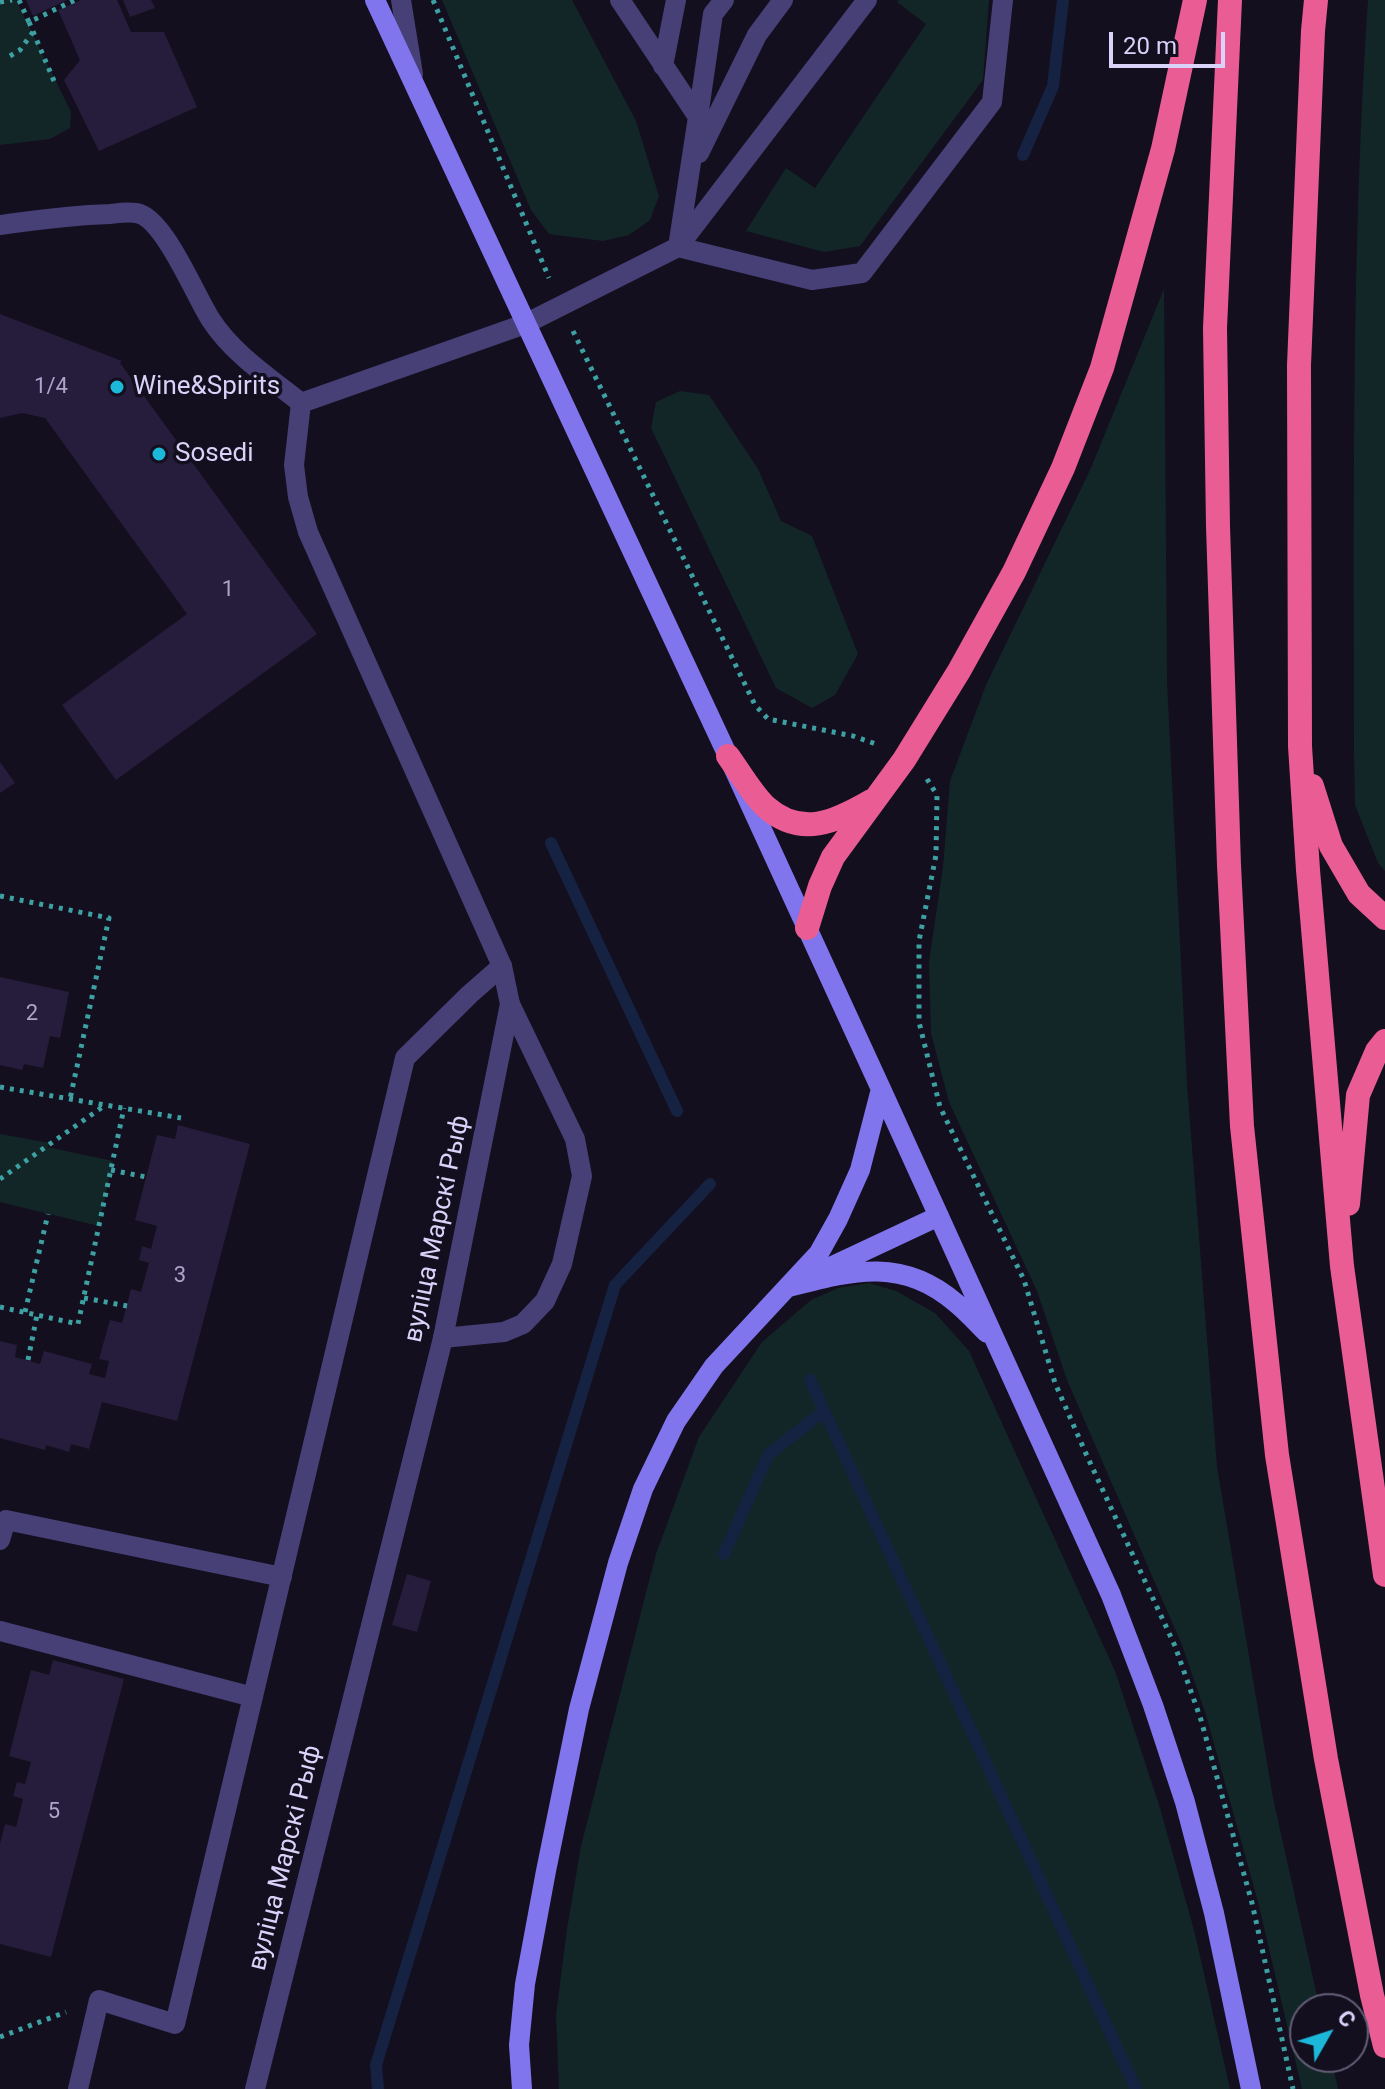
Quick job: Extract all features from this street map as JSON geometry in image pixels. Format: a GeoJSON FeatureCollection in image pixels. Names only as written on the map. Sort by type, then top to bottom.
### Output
{"type":"FeatureCollection","features":[{"type":"Feature","properties":{"kind":"highway"},"geometry":{"type":"LineString","coordinates":[[807,928],[833,857],[904,760],[959,671],[1014,572],[1063,468],[1097,383],[1163,149],[1195,0]]}},
{"type":"Feature","properties":{"kind":"highway"},"geometry":{"type":"LineString","coordinates":[[1230,0],[1216,358],[1228,849],[1242,1126],[1277,1455],[1326,1759],[1372,1995],[1385,2046]]}},
{"type":"Feature","properties":{"kind":"highway"},"geometry":{"type":"LineString","coordinates":[[1316,0],[1299,365],[1300,746],[1342,1266],[1385,1575]]}},
{"type":"Feature","properties":{"kind":"highway"},"geometry":{"type":"LineString","coordinates":[[1300,746],[1331,846],[1359,894],[1385,918]]}},
{"type":"Feature","properties":{"kind":"highway"},"geometry":{"type":"LineString","coordinates":[[728,756],[765,806],[791,824],[813,825],[877,798]]}},
{"type":"Feature","properties":{"kind":"highway"},"geometry":{"type":"LineString","coordinates":[[1342,1266],[1358,1095],[1377,1051],[1385,1041]]}},
{"type":"Feature","properties":{"kind":"street"},"geometry":{"type":"LineString","coordinates":[[375,0],[728,756],[1111,1595],[1153,1705],[1185,1802],[1214,1913],[1251,2089]]}},
{"type":"Feature","properties":{"kind":"street"},"geometry":{"type":"LineString","coordinates":[[401,0],[415,86]]}},
{"type":"Feature","properties":{"kind":"street"},"geometry":{"type":"LineString","coordinates":[[620,0],[698,117]]}},
{"type":"Feature","properties":{"kind":"street"},"geometry":{"type":"LineString","coordinates":[[663,66],[676,0]]}},
{"type":"Feature","properties":{"kind":"street"},"geometry":{"type":"LineString","coordinates":[[678,247],[713,14],[724,0]]}},
{"type":"Feature","properties":{"kind":"street"},"geometry":{"type":"LineString","coordinates":[[690,171],[757,35],[783,0]]}},
{"type":"Feature","properties":{"kind":"street"},"geometry":{"type":"LineString","coordinates":[[0,225],[82,215],[137,213],[146,216],[185,269],[211,320],[230,343],[301,403],[525,324],[678,247],[867,0]]}},
{"type":"Feature","properties":{"kind":"street"},"geometry":{"type":"LineString","coordinates":[[678,247],[812,280],[862,273],[992,102],[1003,0]]}},
{"type":"Feature","properties":{"kind":"street","name":"вуліца Марскі Рыф"},"geometry":{"type":"LineString","coordinates":[[255,2089],[443,1338],[510,1004],[502,966],[308,532],[298,497],[294,465],[301,403]]}},
{"type":"Feature","properties":{"kind":"street"},"geometry":{"type":"LineString","coordinates":[[78,2089],[99,2000],[175,2024],[405,1058],[502,966]]}},
{"type":"Feature","properties":{"kind":"street"},"geometry":{"type":"LineString","coordinates":[[443,1338],[504,1332],[523,1324],[545,1301],[562,1264],[582,1176],[575,1139],[510,1004]]}},
{"type":"Feature","properties":{"kind":"street"},"geometry":{"type":"LineString","coordinates":[[522,2089],[519,2045],[525,1984],[546,1871],[579,1709],[618,1563],[643,1489],[676,1421],[714,1366],[819,1253],[860,1170],[881,1089]]}},
{"type":"Feature","properties":{"kind":"street"},"geometry":{"type":"LineString","coordinates":[[789,1287],[939,1216]]}},
{"type":"Feature","properties":{"kind":"street"},"geometry":{"type":"LineString","coordinates":[[789,1287],[846,1272],[888,1271],[920,1280],[954,1301],[997,1343]]}},
{"type":"Feature","properties":{"kind":"street"},"geometry":{"type":"LineString","coordinates":[[0,1540],[6,1520],[282,1577]]}},
{"type":"Feature","properties":{"kind":"street"},"geometry":{"type":"LineString","coordinates":[[0,1631],[253,1697]]}},
{"type":"Feature","properties":{"kind":"path"},"geometry":{"type":"LineString","coordinates":[[0,2],[12,0]]}},
{"type":"Feature","properties":{"kind":"path"},"geometry":{"type":"LineString","coordinates":[[19,0],[54,81]]}},
{"type":"Feature","properties":{"kind":"path"},"geometry":{"type":"LineString","coordinates":[[29,22],[75,0]]}},
{"type":"Feature","properties":{"kind":"path"},"geometry":{"type":"LineString","coordinates":[[433,0],[561,307],[755,705],[768,719],[853,736],[880,745],[924,775],[937,795],[936,855],[919,941],[919,1022],[940,1107],[1024,1280],[1055,1383],[1175,1646],[1201,1720],[1252,1903],[1293,2089]]}},
{"type":"Feature","properties":{"kind":"path"},"geometry":{"type":"LineString","coordinates":[[10,56],[20,50],[33,31]]}},
{"type":"Feature","properties":{"kind":"path"},"geometry":{"type":"LineString","coordinates":[[0,896],[109,918],[70,1099]]}},
{"type":"Feature","properties":{"kind":"path"},"geometry":{"type":"LineString","coordinates":[[0,1087],[181,1118]]}},
{"type":"Feature","properties":{"kind":"path"},"geometry":{"type":"LineString","coordinates":[[0,1179],[105,1105]]}},
{"type":"Feature","properties":{"kind":"path"},"geometry":{"type":"LineString","coordinates":[[0,1307],[78,1324],[124,1108]]}},
{"type":"Feature","properties":{"kind":"path"},"geometry":{"type":"LineString","coordinates":[[111,1170],[146,1177]]}},
{"type":"Feature","properties":{"kind":"path"},"geometry":{"type":"LineString","coordinates":[[25,1312],[48,1214]]}},
{"type":"Feature","properties":{"kind":"path"},"geometry":{"type":"LineString","coordinates":[[84,1298],[127,1306]]}},
{"type":"Feature","properties":{"kind":"path"},"geometry":{"type":"LineString","coordinates":[[28,1360],[37,1315]]}},
{"type":"Feature","properties":{"kind":"path"},"geometry":{"type":"LineString","coordinates":[[0,2037],[99,2000]]}},
{"type":"Feature","properties":{"kind":"green space"},"geometry":{"type":"Polygon","coordinates":[[[0,0],[16,0],[71,112],[70,128],[50,139],[0,145],[0,0]]]}},
{"type":"Feature","properties":{"kind":"green space"},"geometry":{"type":"Polygon","coordinates":[[[442,0],[572,0],[636,121],[659,196],[650,220],[629,235],[603,241],[549,234],[531,210],[442,0]]]}},
{"type":"Feature","properties":{"kind":"green space"},"geometry":{"type":"Polygon","coordinates":[[[989,0],[983,80],[860,246],[824,252],[746,231],[786,168],[815,188],[926,24],[897,2],[989,0]]]}},
{"type":"Feature","properties":{"kind":"green space"},"geometry":{"type":"Polygon","coordinates":[[[1368,0],[1385,0],[1385,871],[1378,863],[1355,805],[1356,282],[1368,0]]]}},
{"type":"Feature","properties":{"kind":"green space"},"geometry":{"type":"Polygon","coordinates":[[[1164,289],[1167,682],[1187,1084],[1217,1467],[1273,1798],[1316,1993],[1289,1993],[1289,2034],[1258,1902],[1206,1715],[1182,1645],[1067,1380],[1037,1291],[949,1102],[931,1033],[929,962],[943,867],[950,781],[986,685],[1091,468],[1164,289]]]}},
{"type":"Feature","properties":{"kind":"green space"},"geometry":{"type":"Polygon","coordinates":[[[680,391],[709,395],[758,469],[781,521],[812,536],[858,654],[835,695],[812,708],[776,688],[651,428],[656,402],[680,391]]]}},
{"type":"Feature","properties":{"kind":"green space"},"geometry":{"type":"Polygon","coordinates":[[[0,1134],[50,1143],[47,1147],[113,1161],[99,1226],[0,1202],[0,1134]]]}},
{"type":"Feature","properties":{"kind":"green space"},"geometry":{"type":"Polygon","coordinates":[[[869,1283],[896,1291],[935,1313],[969,1351],[1115,1671],[1160,1808],[1195,1934],[1230,2089],[559,2089],[556,2015],[581,1846],[656,1554],[699,1437],[762,1342],[811,1300],[838,1288],[869,1283]]]}},
{"type":"Feature","properties":{"kind":"green space"},"geometry":{"type":"Polygon","coordinates":[[[1298,2073],[1334,2073],[1338,2089],[1302,2089],[1298,2073]]]}},
{"type":"Feature","properties":{"kind":"building"},"geometry":{"type":"Polygon","coordinates":[[[26,0],[67,0],[33,16],[26,0]]]}},
{"type":"Feature","properties":{"kind":"building"},"geometry":{"type":"Polygon","coordinates":[[[81,0],[117,0],[131,32],[164,32],[197,107],[99,151],[64,80],[80,60],[58,10],[81,0]]]}},
{"type":"Feature","properties":{"kind":"building"},"geometry":{"type":"Polygon","coordinates":[[[123,0],[151,0],[155,8],[130,17],[123,0]]]}},
{"type":"Feature","properties":{"kind":"building"},"geometry":{"type":"Polygon","coordinates":[[[0,314],[122,361],[120,363],[317,634],[116,780],[62,705],[187,614],[45,418],[22,413],[0,418],[0,314]]]}},
{"type":"Feature","properties":{"kind":"building"},"geometry":{"type":"Polygon","coordinates":[[[0,762],[15,783],[0,793],[0,762]]]}},
{"type":"Feature","properties":{"kind":"building"},"geometry":{"type":"Polygon","coordinates":[[[0,977],[69,992],[60,1038],[50,1036],[43,1068],[24,1064],[22,1070],[0,1065],[0,977]]]}},
{"type":"Feature","properties":{"kind":"building"},"geometry":{"type":"Polygon","coordinates":[[[178,1125],[250,1144],[177,1421],[102,1402],[89,1449],[71,1444],[69,1452],[46,1445],[45,1450],[0,1438],[0,1341],[17,1345],[15,1357],[40,1364],[44,1351],[92,1364],[89,1374],[105,1378],[109,1361],[99,1359],[110,1320],[122,1323],[131,1289],[141,1292],[149,1263],[139,1260],[142,1246],[151,1249],[157,1226],[135,1220],[157,1135],[175,1139],[178,1125]]]}},
{"type":"Feature","properties":{"kind":"building"},"geometry":{"type":"Polygon","coordinates":[[[407,1574],[431,1581],[417,1632],[392,1625],[407,1574]]]}},
{"type":"Feature","properties":{"kind":"building"},"geometry":{"type":"Polygon","coordinates":[[[53,1660],[124,1679],[51,1957],[0,1944],[0,1844],[5,1824],[16,1827],[23,1799],[13,1796],[17,1782],[25,1784],[31,1762],[9,1756],[31,1670],[49,1675],[53,1660]]]}},
{"type":"Feature","properties":{"kind":"waterway"},"geometry":{"type":"LineString","coordinates":[[1023,155],[1053,86],[1063,0]]}},
{"type":"Feature","properties":{"kind":"waterway"},"geometry":{"type":"LineString","coordinates":[[551,843],[677,1111]]}},
{"type":"Feature","properties":{"kind":"waterway"},"geometry":{"type":"LineString","coordinates":[[378,2089],[376,2065],[615,1285],[710,1184]]}},
{"type":"Feature","properties":{"kind":"waterway"},"geometry":{"type":"LineString","coordinates":[[810,1380],[1136,2089]]}},
{"type":"Feature","properties":{"kind":"waterway"},"geometry":{"type":"LineString","coordinates":[[724,1554],[768,1455],[824,1411]]}},
{"type":"Feature","properties":{"kind":"place","name":"Wine&Spirits"},"geometry":{"type":"Point","coordinates":[117,387]}},
{"type":"Feature","properties":{"kind":"place","name":"Sosedi"},"geometry":{"type":"Point","coordinates":[159,454]}}]}
